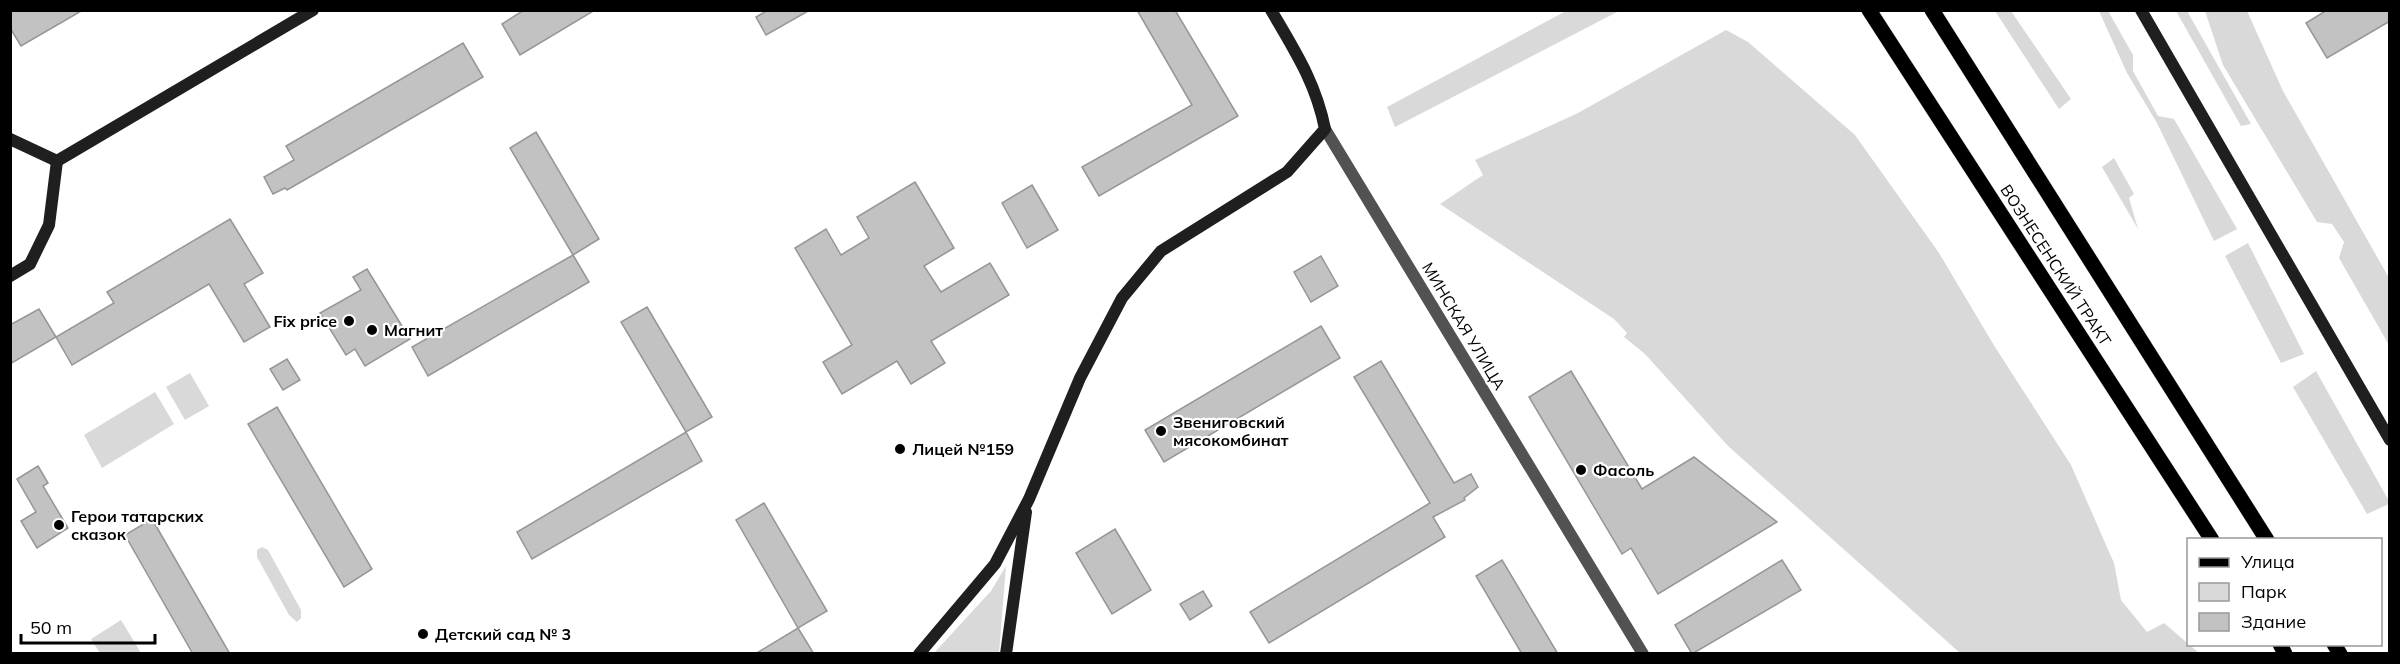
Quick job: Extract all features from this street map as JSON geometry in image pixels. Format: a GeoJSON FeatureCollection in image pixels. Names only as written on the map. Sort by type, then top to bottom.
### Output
{"type":"FeatureCollection","features":[{"type":"Feature","properties":{"kind":"main road","name":"ВОЗНЕСЕНСКИЙ ТРАКТ"},"geometry":{"type":"LineString","coordinates":[[1869,10],[2211,538]]}},
{"type":"Feature","properties":{"kind":"main road","name":"ВОЗНЕСЕНСКИЙ ТРАКТ"},"geometry":{"type":"LineString","coordinates":[[1932,10],[2266,538]]}},
{"type":"Feature","properties":{"kind":"street"},"geometry":{"type":"LineString","coordinates":[[57,161],[314,10]]}},
{"type":"Feature","properties":{"kind":"street","name":"МИНСКАЯ УЛИЦА"},"geometry":{"type":"LineString","coordinates":[[1271,10],[1303,63],[1319,98],[1325,129],[1643,654]]}},
{"type":"Feature","properties":{"kind":"street"},"geometry":{"type":"LineString","coordinates":[[2141,10],[2390,440]]}},
{"type":"Feature","properties":{"kind":"street"},"geometry":{"type":"LineString","coordinates":[[919,654],[995,564],[1029,499],[1080,378],[1122,298],[1161,251],[1287,172],[1325,129]]}},
{"type":"Feature","properties":{"kind":"street"},"geometry":{"type":"LineString","coordinates":[[10,139],[57,161]]}},
{"type":"Feature","properties":{"kind":"street"},"geometry":{"type":"LineString","coordinates":[[10,276],[30,264],[49,225],[57,161]]}},
{"type":"Feature","properties":{"kind":"street"},"geometry":{"type":"LineString","coordinates":[[1006,654],[1029,499]]}},
{"type":"Feature","properties":{"kind":"green space"},"geometry":{"type":"Polygon","coordinates":[[[1566,11],[1619,11],[1395,127],[1387,107],[1566,11]]]}},
{"type":"Feature","properties":{"kind":"green space"},"geometry":{"type":"Polygon","coordinates":[[[1995,11],[2011,11],[2071,99],[2059,109],[1995,11]]]}},
{"type":"Feature","properties":{"kind":"green space"},"geometry":{"type":"Polygon","coordinates":[[[2099,11],[2108,11],[2133,55],[2133,71],[2158,116],[2174,119],[2237,229],[2214,241],[2157,123],[2127,73],[2099,11]]]}},
{"type":"Feature","properties":{"kind":"green space"},"geometry":{"type":"Polygon","coordinates":[[[2176,11],[2187,11],[2251,124],[2241,126],[2176,11]]]}},
{"type":"Feature","properties":{"kind":"green space"},"geometry":{"type":"Polygon","coordinates":[[[2205,11],[2247,11],[2283,91],[2389,278],[2389,345],[2339,258],[2344,242],[2332,224],[2317,222],[2223,65],[2205,11]]]}},
{"type":"Feature","properties":{"kind":"green space"},"geometry":{"type":"Polygon","coordinates":[[[1726,30],[1748,42],[1855,135],[1939,253],[1995,347],[2071,465],[2114,563],[2121,600],[2147,632],[2164,623],[2187,643],[2187,646],[2191,646],[2199,653],[1960,653],[1728,446],[1645,354],[1624,337],[1627,333],[1614,319],[1440,204],[1483,175],[1475,160],[1578,113],[1726,30]]]}},
{"type":"Feature","properties":{"kind":"green space"},"geometry":{"type":"Polygon","coordinates":[[[2114,158],[2134,194],[2129,198],[2138,229],[2102,167],[2114,158]]]}},
{"type":"Feature","properties":{"kind":"green space"},"geometry":{"type":"Polygon","coordinates":[[[2248,243],[2304,354],[2281,363],[2225,256],[2248,243]]]}},
{"type":"Feature","properties":{"kind":"green space"},"geometry":{"type":"Polygon","coordinates":[[[2316,371],[2389,501],[2389,504],[2367,514],[2293,387],[2316,371]]]}},
{"type":"Feature","properties":{"kind":"green space"},"geometry":{"type":"Polygon","coordinates":[[[190,373],[209,406],[185,420],[166,387],[190,373]]]}},
{"type":"Feature","properties":{"kind":"green space"},"geometry":{"type":"Polygon","coordinates":[[[155,392],[174,424],[102,468],[84,435],[155,392]]]}},
{"type":"Feature","properties":{"kind":"green space"},"geometry":{"type":"Polygon","coordinates":[[[262,547],[268,550],[301,610],[301,618],[297,622],[289,615],[257,557],[257,550],[262,547]]]}},
{"type":"Feature","properties":{"kind":"green space"},"geometry":{"type":"Polygon","coordinates":[[[1006,566],[999,653],[934,653],[991,591],[1006,566]]]}},
{"type":"Feature","properties":{"kind":"green space"},"geometry":{"type":"Polygon","coordinates":[[[121,620],[141,653],[100,653],[91,639],[121,620]]]}},
{"type":"Feature","properties":{"kind":"building"},"geometry":{"type":"Polygon","coordinates":[[[10,10],[83,10],[21,46],[10,28],[10,10]]]}},
{"type":"Feature","properties":{"kind":"building"},"geometry":{"type":"Polygon","coordinates":[[[524,10],[595,10],[520,55],[502,24],[524,10]]]}},
{"type":"Feature","properties":{"kind":"building"},"geometry":{"type":"Polygon","coordinates":[[[768,10],[810,10],[766,35],[756,17],[768,10]]]}},
{"type":"Feature","properties":{"kind":"building"},"geometry":{"type":"Polygon","coordinates":[[[1137,10],[1175,10],[1238,116],[1099,196],[1082,167],[1192,105],[1137,10]]]}},
{"type":"Feature","properties":{"kind":"building"},"geometry":{"type":"Polygon","coordinates":[[[2327,10],[2390,10],[2390,21],[2327,58],[2306,23],[2327,10]]]}},
{"type":"Feature","properties":{"kind":"building"},"geometry":{"type":"Polygon","coordinates":[[[463,43],[483,77],[287,190],[285,188],[273,194],[264,177],[294,160],[286,146],[463,43]]]}},
{"type":"Feature","properties":{"kind":"building"},"geometry":{"type":"Polygon","coordinates":[[[536,132],[599,239],[573,255],[510,148],[536,132]]]}},
{"type":"Feature","properties":{"kind":"building"},"geometry":{"type":"Polygon","coordinates":[[[915,182],[954,248],[924,266],[941,292],[990,263],[1009,295],[931,341],[945,363],[911,384],[897,361],[842,394],[823,362],[852,345],[795,248],[826,229],[841,255],[869,238],[857,217],[915,182]]]}},
{"type":"Feature","properties":{"kind":"building"},"geometry":{"type":"Polygon","coordinates":[[[1032,185],[1058,230],[1027,248],[1002,203],[1032,185]]]}},
{"type":"Feature","properties":{"kind":"building"},"geometry":{"type":"Polygon","coordinates":[[[230,219],[263,273],[244,284],[270,327],[244,342],[209,284],[72,365],[56,337],[114,303],[107,292],[230,219]]]}},
{"type":"Feature","properties":{"kind":"building"},"geometry":{"type":"Polygon","coordinates":[[[573,255],[589,282],[428,376],[412,347],[573,255]]]}},
{"type":"Feature","properties":{"kind":"building"},"geometry":{"type":"Polygon","coordinates":[[[1321,256],[1338,286],[1311,302],[1294,272],[1321,256]]]}},
{"type":"Feature","properties":{"kind":"building"},"geometry":{"type":"Polygon","coordinates":[[[367,269],[410,339],[365,366],[355,349],[346,355],[320,313],[361,290],[353,277],[367,269]]]}},
{"type":"Feature","properties":{"kind":"building"},"geometry":{"type":"Polygon","coordinates":[[[647,307],[712,417],[686,432],[621,322],[647,307]]]}},
{"type":"Feature","properties":{"kind":"building"},"geometry":{"type":"Polygon","coordinates":[[[39,309],[56,337],[10,364],[10,325],[39,309]]]}},
{"type":"Feature","properties":{"kind":"building"},"geometry":{"type":"Polygon","coordinates":[[[1321,326],[1340,358],[1164,462],[1145,430],[1321,326]]]}},
{"type":"Feature","properties":{"kind":"building"},"geometry":{"type":"Polygon","coordinates":[[[287,359],[300,380],[283,390],[270,369],[287,359]]]}},
{"type":"Feature","properties":{"kind":"building"},"geometry":{"type":"Polygon","coordinates":[[[1381,361],[1454,483],[1471,474],[1478,487],[1464,498],[1465,500],[1433,517],[1445,537],[1269,643],[1250,612],[1430,503],[1354,377],[1381,361]]]}},
{"type":"Feature","properties":{"kind":"building"},"geometry":{"type":"Polygon","coordinates":[[[1571,371],[1642,489],[1694,457],[1777,522],[1658,594],[1631,548],[1622,554],[1529,397],[1571,371]]]}},
{"type":"Feature","properties":{"kind":"building"},"geometry":{"type":"Polygon","coordinates":[[[277,407],[372,569],[344,587],[248,424],[277,407]]]}},
{"type":"Feature","properties":{"kind":"building"},"geometry":{"type":"Polygon","coordinates":[[[686,432],[702,461],[532,559],[517,532],[686,432]]]}},
{"type":"Feature","properties":{"kind":"building"},"geometry":{"type":"Polygon","coordinates":[[[38,466],[48,483],[43,486],[68,528],[37,548],[21,521],[36,512],[17,479],[38,466]]]}},
{"type":"Feature","properties":{"kind":"building"},"geometry":{"type":"Polygon","coordinates":[[[764,503],[827,611],[798,628],[736,520],[764,503]]]}},
{"type":"Feature","properties":{"kind":"building"},"geometry":{"type":"Polygon","coordinates":[[[152,519],[230,654],[193,654],[125,535],[152,519]]]}},
{"type":"Feature","properties":{"kind":"building"},"geometry":{"type":"Polygon","coordinates":[[[1115,529],[1151,590],[1112,614],[1076,553],[1115,529]]]}},
{"type":"Feature","properties":{"kind":"building"},"geometry":{"type":"Polygon","coordinates":[[[1502,560],[1558,654],[1522,654],[1476,576],[1502,560]]]}},
{"type":"Feature","properties":{"kind":"building"},"geometry":{"type":"Polygon","coordinates":[[[1782,560],[1801,590],[1692,654],[1675,625],[1782,560]]]}},
{"type":"Feature","properties":{"kind":"building"},"geometry":{"type":"Polygon","coordinates":[[[1203,591],[1212,606],[1190,620],[1180,604],[1203,591]]]}},
{"type":"Feature","properties":{"kind":"building"},"geometry":{"type":"Polygon","coordinates":[[[798,628],[814,654],[755,654],[798,628]]]}},
{"type":"Feature","properties":{"kind":"place","name":"Fix price"},"geometry":{"type":"Point","coordinates":[349,321]}},
{"type":"Feature","properties":{"kind":"place","name":"Магнит"},"geometry":{"type":"Point","coordinates":[372,330]}},
{"type":"Feature","properties":{"kind":"place","name":"Звениговский мясокомбинат"},"geometry":{"type":"Point","coordinates":[1161,431]}},
{"type":"Feature","properties":{"kind":"place","name":"Лицей №159"},"geometry":{"type":"Point","coordinates":[900,449]}},
{"type":"Feature","properties":{"kind":"place","name":"Фасоль"},"geometry":{"type":"Point","coordinates":[1581,470]}},
{"type":"Feature","properties":{"kind":"place","name":"Герои татарских сказок"},"geometry":{"type":"Point","coordinates":[59,525]}},
{"type":"Feature","properties":{"kind":"place","name":"Детский сад № 3"},"geometry":{"type":"Point","coordinates":[423,634]}}]}
